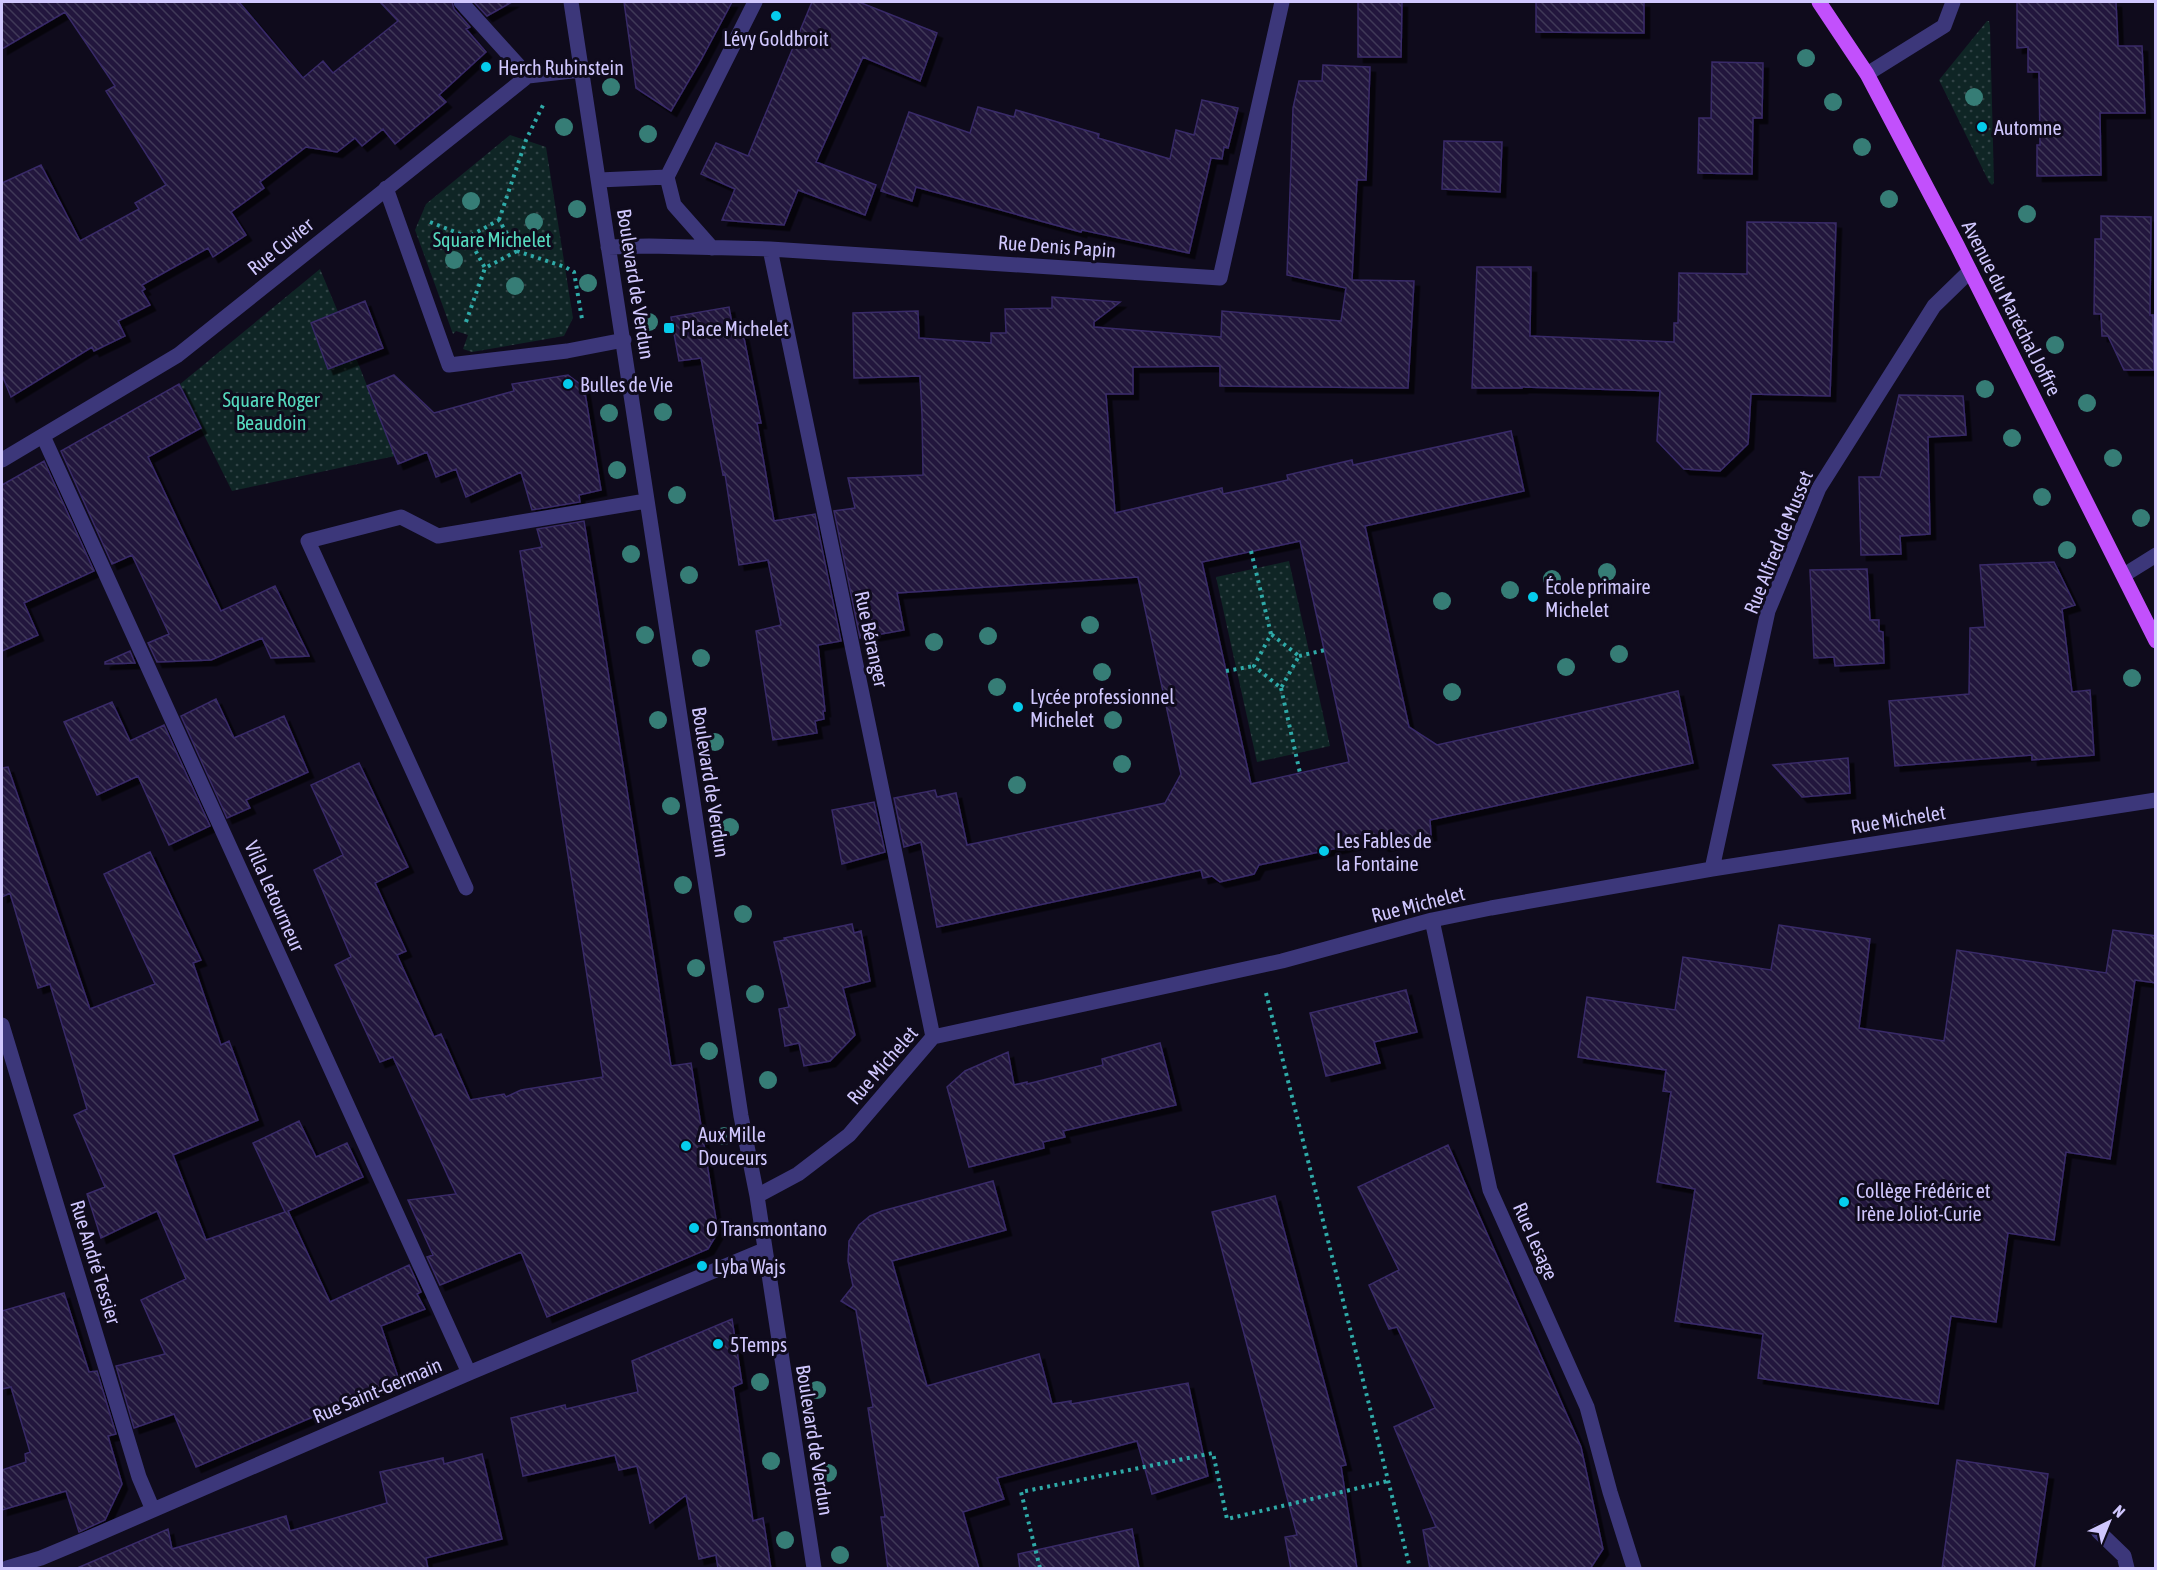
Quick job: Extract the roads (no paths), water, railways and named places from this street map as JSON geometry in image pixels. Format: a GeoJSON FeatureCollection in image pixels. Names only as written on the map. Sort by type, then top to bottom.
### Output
{"type":"FeatureCollection","features":[{"type":"Feature","properties":{"kind":"main road","name":"Avenue du Maréchal Joffre"},"geometry":{"type":"LineString","coordinates":[[1819,2],[1867,74],[1970,271],[2156,641]]}},
{"type":"Feature","properties":{"kind":"street"},"geometry":{"type":"LineString","coordinates":[[461,2],[528,76],[581,70]]}},
{"type":"Feature","properties":{"kind":"street","name":"Boulevard de Verdun"},"geometry":{"type":"LineString","coordinates":[[571,2],[741,1116],[757,1196],[814,1569]]}},
{"type":"Feature","properties":{"kind":"street"},"geometry":{"type":"LineString","coordinates":[[711,248],[674,205],[668,177],[755,2]]}},
{"type":"Feature","properties":{"kind":"street","name":"Rue Denis Papin"},"geometry":{"type":"LineString","coordinates":[[608,247],[771,249],[1220,278],[1282,2]]}},
{"type":"Feature","properties":{"kind":"street"},"geometry":{"type":"LineString","coordinates":[[1867,74],[1944,26],[1953,2]]}},
{"type":"Feature","properties":{"kind":"street","name":"Rue Cuvier"},"geometry":{"type":"LineString","coordinates":[[2,460],[178,355],[528,76]]}},
{"type":"Feature","properties":{"kind":"street"},"geometry":{"type":"LineString","coordinates":[[599,180],[668,177]]}},
{"type":"Feature","properties":{"kind":"street"},"geometry":{"type":"LineString","coordinates":[[386,188],[449,365],[624,340]]}},
{"type":"Feature","properties":{"kind":"street","name":"Rue Béranger"},"geometry":{"type":"LineString","coordinates":[[771,249],[933,1036]]}},
{"type":"Feature","properties":{"kind":"street","name":"Rue Alfred de Musset"},"geometry":{"type":"LineString","coordinates":[[1712,869],[1768,611],[1819,488],[1934,306],[1970,271]]}},
{"type":"Feature","properties":{"kind":"street","name":"Villa Letourneur"},"geometry":{"type":"LineString","coordinates":[[43,436],[469,1373]]}},
{"type":"Feature","properties":{"kind":"street"},"geometry":{"type":"LineString","coordinates":[[466,888],[308,541],[401,517],[438,536],[646,501]]}},
{"type":"Feature","properties":{"kind":"street"},"geometry":{"type":"LineString","coordinates":[[2124,575],[2156,555]]}},
{"type":"Feature","properties":{"kind":"street","name":"Rue Michelet"},"geometry":{"type":"LineString","coordinates":[[757,1196],[798,1174],[849,1135],[933,1036],[1259,966],[1432,920],[1712,869],[2156,800]]}},
{"type":"Feature","properties":{"kind":"street","name":"Rue Lesage"},"geometry":{"type":"LineString","coordinates":[[1432,920],[1490,1190],[1587,1407],[1634,1569]]}},
{"type":"Feature","properties":{"kind":"street","name":"Rue André Tessier"},"geometry":{"type":"LineString","coordinates":[[2,1031],[139,1477],[153,1510]]}},
{"type":"Feature","properties":{"kind":"street","name":"Rue Saint-Germain"},"geometry":{"type":"LineString","coordinates":[[7,1569],[43,1563],[153,1510],[469,1373],[764,1250]]}},
{"type":"Feature","properties":{"kind":"street"},"geometry":{"type":"LineString","coordinates":[[2098,1531],[2124,1556],[2127,1569]]}},
{"type":"Feature","properties":{"kind":"place","name":"Lévy Goldbroit"},"geometry":{"type":"Point","coordinates":[776,16]}},
{"type":"Feature","properties":{"kind":"place","name":"Herch Rubinstein"},"geometry":{"type":"Point","coordinates":[486,67]}},
{"type":"Feature","properties":{"kind":"place","name":"Automne"},"geometry":{"type":"Point","coordinates":[1982,127]}},
{"type":"Feature","properties":{"kind":"place","name":"Place Michelet"},"geometry":{"type":"Point","coordinates":[669,328]}},
{"type":"Feature","properties":{"kind":"place","name":"Bulles de Vie"},"geometry":{"type":"Point","coordinates":[568,384]}},
{"type":"Feature","properties":{"kind":"place","name":"École primaire Michelet"},"geometry":{"type":"Point","coordinates":[1533,597]}},
{"type":"Feature","properties":{"kind":"place","name":"Lycée professionnel Michelet"},"geometry":{"type":"Point","coordinates":[1018,707]}},
{"type":"Feature","properties":{"kind":"place","name":"Les Fables de la Fontaine"},"geometry":{"type":"Point","coordinates":[1324,851]}},
{"type":"Feature","properties":{"kind":"place","name":"Aux Mille Douceurs"},"geometry":{"type":"Point","coordinates":[686,1146]}},
{"type":"Feature","properties":{"kind":"place","name":"Collège Frédéric et Irène Joliot-Curie"},"geometry":{"type":"Point","coordinates":[1844,1202]}},
{"type":"Feature","properties":{"kind":"place","name":"O Transmontano"},"geometry":{"type":"Point","coordinates":[694,1228]}},
{"type":"Feature","properties":{"kind":"place","name":"Lyba Wajs"},"geometry":{"type":"Point","coordinates":[702,1266]}},
{"type":"Feature","properties":{"kind":"place","name":"5Temps"},"geometry":{"type":"Point","coordinates":[718,1344]}},
{"type":"Feature","properties":{"kind":"park label","name":"Square Michelet"},"geometry":{"type":"Point","coordinates":[492,239]}},
{"type":"Feature","properties":{"kind":"park label","name":"Square Roger Beaudoin"},"geometry":{"type":"Point","coordinates":[271,410]}}]}
